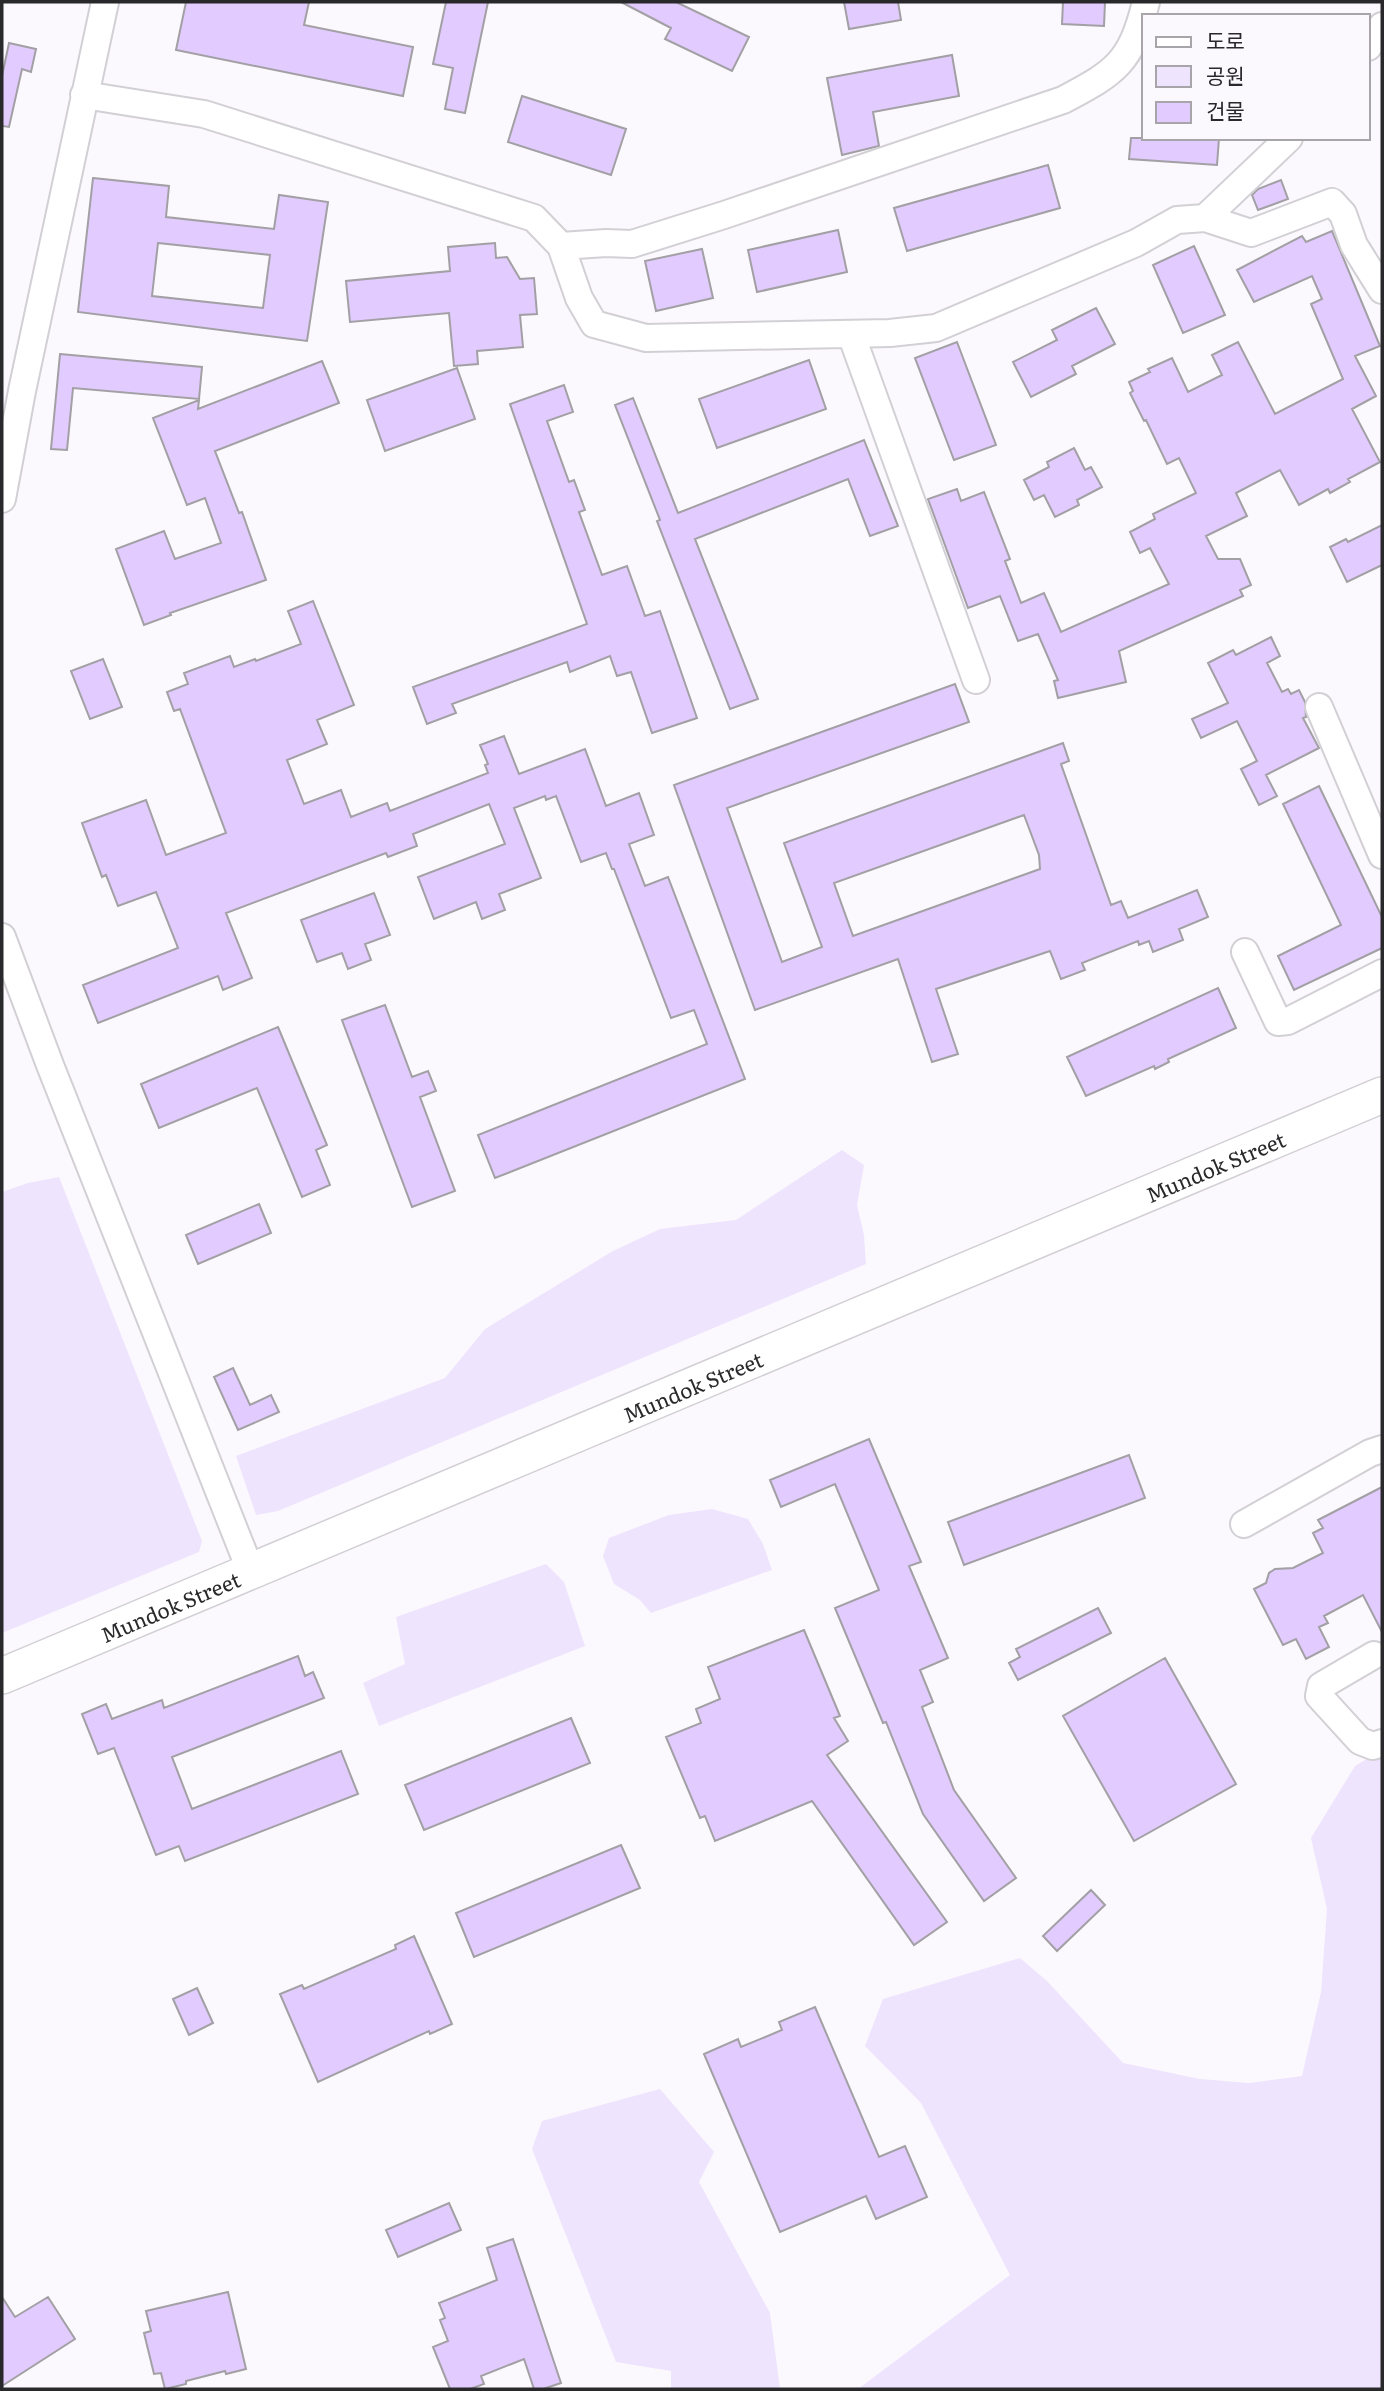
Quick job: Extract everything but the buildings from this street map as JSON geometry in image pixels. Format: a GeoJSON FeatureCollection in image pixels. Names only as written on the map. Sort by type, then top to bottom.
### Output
{"type":"FeatureCollection","features":[{"type":"Feature","properties":{"kind":"main road","name":"Mundok Street"},"geometry":{"type":"LineString","coordinates":[[2,1676],[1382,1096]]}},
{"type":"Feature","properties":{"kind":"street"},"geometry":{"type":"LineString","coordinates":[[2,499],[22,391],[105,2]]}},
{"type":"Feature","properties":{"kind":"street"},"geometry":{"type":"LineString","coordinates":[[561,246],[632,244],[1063,100],[1116,68],[1130,50],[1142,18]]}},
{"type":"Feature","properties":{"kind":"street"},"geometry":{"type":"LineString","coordinates":[[1370,44],[1382,26]]}},
{"type":"Feature","properties":{"kind":"street"},"geometry":{"type":"LineString","coordinates":[[84,95],[204,114],[534,218],[561,246],[579,298],[594,324],[646,338],[890,333],[936,328],[1136,243],[1177,220],[1205,218],[1251,233],[1332,202],[1343,214],[1354,245],[1382,290]]}},
{"type":"Feature","properties":{"kind":"street"},"geometry":{"type":"LineString","coordinates":[[1205,218],[1287,140]]}},
{"type":"Feature","properties":{"kind":"street"},"geometry":{"type":"LineString","coordinates":[[851,334],[976,680]]}},
{"type":"Feature","properties":{"kind":"street"},"geometry":{"type":"LineString","coordinates":[[1319,707],[1382,855]]}},
{"type":"Feature","properties":{"kind":"street"},"geometry":{"type":"LineString","coordinates":[[2,937],[251,1572]]}},
{"type":"Feature","properties":{"kind":"street"},"geometry":{"type":"LineString","coordinates":[[1245,951],[1278,1022],[1288,1021],[1382,973]]}},
{"type":"Feature","properties":{"kind":"street"},"geometry":{"type":"LineString","coordinates":[[1244,1524],[1370,1453],[1382,1449]]}},
{"type":"Feature","properties":{"kind":"street"},"geometry":{"type":"LineString","coordinates":[[1374,1655],[1321,1686],[1319,1696],[1360,1741],[1373,1746],[1382,1743]]}},
{"type":"Feature","properties":{"kind":"green space"},"geometry":{"type":"Polygon","coordinates":[[[842,1150],[864,1165],[857,1205],[864,1235],[866,1264],[278,1511],[256,1515],[236,1456],[445,1378],[485,1329],[613,1251],[660,1229],[736,1220],[842,1150]]]}},
{"type":"Feature","properties":{"kind":"green space"},"geometry":{"type":"Polygon","coordinates":[[[59,1177],[202,1541],[199,1552],[2,1633],[2,1192],[59,1177]]]}},
{"type":"Feature","properties":{"kind":"green space"},"geometry":{"type":"Polygon","coordinates":[[[712,1509],[748,1519],[763,1544],[772,1570],[651,1613],[640,1600],[614,1584],[603,1556],[609,1538],[669,1515],[712,1509]]]}},
{"type":"Feature","properties":{"kind":"green space"},"geometry":{"type":"Polygon","coordinates":[[[546,1564],[564,1582],[585,1646],[379,1726],[363,1683],[405,1664],[396,1617],[546,1564]]]}},
{"type":"Feature","properties":{"kind":"green space"},"geometry":{"type":"Polygon","coordinates":[[[1382,1750],[1382,2389],[858,2389],[1010,2275],[921,2103],[865,2046],[883,1999],[1020,1958],[1047,1981],[1123,2063],[1200,2079],[1249,2083],[1302,2076],[1321,1992],[1327,1909],[1311,1838],[1355,1766],[1382,1750]]]}},
{"type":"Feature","properties":{"kind":"green space"},"geometry":{"type":"Polygon","coordinates":[[[660,2089],[714,2152],[699,2182],[770,2313],[780,2389],[671,2389],[671,2371],[616,2362],[532,2149],[542,2121],[660,2089]]]}}]}
